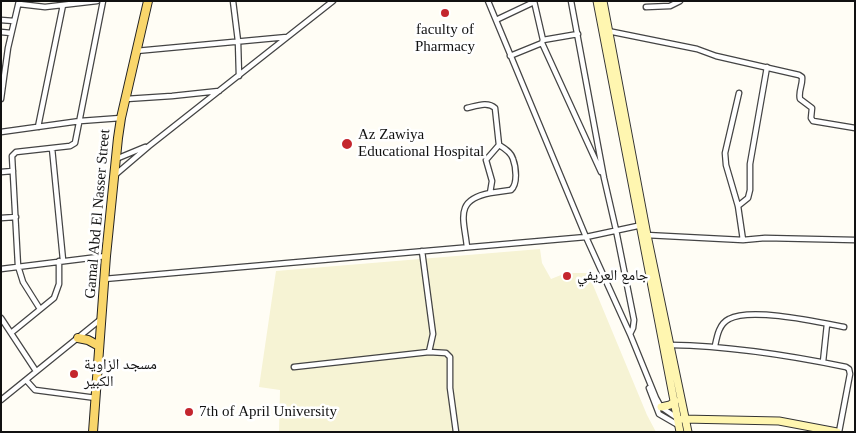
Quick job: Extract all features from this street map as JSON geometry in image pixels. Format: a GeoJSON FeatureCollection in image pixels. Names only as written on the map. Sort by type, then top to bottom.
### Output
{"type":"FeatureCollection","features":[{"type":"Feature","properties":{"kind":"main road","name":"Gamal Abd El Nasser Street"},"geometry":{"type":"LineString","coordinates":[[93,432],[106,256],[121,118],[148,1]]}},
{"type":"Feature","properties":{"kind":"main road"},"geometry":{"type":"LineString","coordinates":[[597,1],[606,31]]}},
{"type":"Feature","properties":{"kind":"main road"},"geometry":{"type":"LineString","coordinates":[[603,1],[606,31],[679,425],[687,425],[701,418],[779,421],[838,432]]}},
{"type":"Feature","properties":{"kind":"main road"},"geometry":{"type":"LineString","coordinates":[[645,235],[671,345],[687,425]]}},
{"type":"Feature","properties":{"kind":"main road"},"geometry":{"type":"LineString","coordinates":[[78,338],[88,340],[99,346]]}},
{"type":"Feature","properties":{"kind":"main road"},"geometry":{"type":"LineString","coordinates":[[661,407],[670,405],[675,401]]}},
{"type":"Feature","properties":{"kind":"street"},"geometry":{"type":"LineString","coordinates":[[1,99],[11,33],[19,3],[41,6],[97,1]]}},
{"type":"Feature","properties":{"kind":"street"},"geometry":{"type":"LineString","coordinates":[[40,309],[22,282],[18,266],[12,156],[14,153],[74,145],[103,1]]}},
{"type":"Feature","properties":{"kind":"street"},"geometry":{"type":"LineString","coordinates":[[233,1],[238,41],[239,76]]}},
{"type":"Feature","properties":{"kind":"street"},"geometry":{"type":"LineString","coordinates":[[488,1],[586,237],[645,372],[661,407],[679,425]]}},
{"type":"Feature","properties":{"kind":"street"},"geometry":{"type":"LineString","coordinates":[[571,1],[604,178],[634,320],[634,328],[630,334]]}},
{"type":"Feature","properties":{"kind":"street"},"geometry":{"type":"LineString","coordinates":[[646,7],[670,6],[680,1]]}},
{"type":"Feature","properties":{"kind":"street"},"geometry":{"type":"LineString","coordinates":[[114,176],[330,2]]}},
{"type":"Feature","properties":{"kind":"street"},"geometry":{"type":"LineString","coordinates":[[496,20],[534,2],[543,42],[604,178]]}},
{"type":"Feature","properties":{"kind":"street"},"geometry":{"type":"LineString","coordinates":[[38,127],[61,4]]}},
{"type":"Feature","properties":{"kind":"street"},"geometry":{"type":"LineString","coordinates":[[1,20],[14,22]]}},
{"type":"Feature","properties":{"kind":"street"},"geometry":{"type":"LineString","coordinates":[[606,31],[697,49],[716,56],[795,74],[802,77],[799,95],[800,99],[812,108],[811,118],[813,121],[855,128]]}},
{"type":"Feature","properties":{"kind":"street"},"geometry":{"type":"LineString","coordinates":[[1,32],[11,33]]}},
{"type":"Feature","properties":{"kind":"street"},"geometry":{"type":"LineString","coordinates":[[510,56],[543,42],[578,34]]}},
{"type":"Feature","properties":{"kind":"street"},"geometry":{"type":"LineString","coordinates":[[136,51],[288,36]]}},
{"type":"Feature","properties":{"kind":"street"},"geometry":{"type":"LineString","coordinates":[[738,206],[748,198],[750,190],[750,164],[767,67]]}},
{"type":"Feature","properties":{"kind":"street"},"geometry":{"type":"LineString","coordinates":[[126,98],[219,91]]}},
{"type":"Feature","properties":{"kind":"street"},"geometry":{"type":"LineString","coordinates":[[739,93],[725,153],[726,165],[738,206],[742,240]]}},
{"type":"Feature","properties":{"kind":"street"},"geometry":{"type":"LineString","coordinates":[[467,108],[487,104],[491,104],[495,108],[498,145],[486,160],[492,181],[490,193]]}},
{"type":"Feature","properties":{"kind":"street"},"geometry":{"type":"LineString","coordinates":[[1,132],[80,121],[121,118]]}},
{"type":"Feature","properties":{"kind":"street"},"geometry":{"type":"LineString","coordinates":[[467,247],[464,208],[469,200],[490,193],[511,190],[515,183],[513,157],[505,148],[498,145]]}},
{"type":"Feature","properties":{"kind":"street"},"geometry":{"type":"LineString","coordinates":[[116,159],[149,146]]}},
{"type":"Feature","properties":{"kind":"street"},"geometry":{"type":"LineString","coordinates":[[11,333],[56,294],[59,284],[61,261],[52,148]]}},
{"type":"Feature","properties":{"kind":"street"},"geometry":{"type":"LineString","coordinates":[[1,172],[13,171]]}},
{"type":"Feature","properties":{"kind":"street"},"geometry":{"type":"LineString","coordinates":[[1,218],[16,217]]}},
{"type":"Feature","properties":{"kind":"street"},"geometry":{"type":"LineString","coordinates":[[104,279],[586,237],[643,225]]}},
{"type":"Feature","properties":{"kind":"street"},"geometry":{"type":"LineString","coordinates":[[645,235],[742,240],[765,238],[855,240]]}},
{"type":"Feature","properties":{"kind":"street"},"geometry":{"type":"LineString","coordinates":[[422,251],[433,334],[429,352]]}},
{"type":"Feature","properties":{"kind":"street"},"geometry":{"type":"LineString","coordinates":[[1,269],[106,256]]}},
{"type":"Feature","properties":{"kind":"street"},"geometry":{"type":"LineString","coordinates":[[715,346],[722,325],[729,319],[745,316],[782,316],[844,327]]}},
{"type":"Feature","properties":{"kind":"street"},"geometry":{"type":"LineString","coordinates":[[1,318],[36,371]]}},
{"type":"Feature","properties":{"kind":"street"},"geometry":{"type":"LineString","coordinates":[[1,400],[102,319]]}},
{"type":"Feature","properties":{"kind":"street"},"geometry":{"type":"LineString","coordinates":[[823,362],[827,324]]}},
{"type":"Feature","properties":{"kind":"street"},"geometry":{"type":"LineString","coordinates":[[671,345],[715,346],[823,362],[850,369],[838,432]]}},
{"type":"Feature","properties":{"kind":"street"},"geometry":{"type":"LineString","coordinates":[[294,367],[429,352],[446,353],[450,358],[451,365],[450,388],[456,432]]}},
{"type":"Feature","properties":{"kind":"street"},"geometry":{"type":"LineString","coordinates":[[645,372],[659,414],[679,425]]}},
{"type":"Feature","properties":{"kind":"street"},"geometry":{"type":"LineString","coordinates":[[26,380],[35,390],[96,398]]}},
{"type":"Feature","properties":{"kind":"shaded area"},"geometry":{"type":"Polygon","coordinates":[[[540,249],[542,263],[551,279],[566,273],[588,273],[647,415],[656,432],[279,432],[280,390],[259,387],[276,271],[540,249]]]}},
{"type":"Feature","properties":{"kind":"place","name":"faculty of Pharmacy"},"geometry":{"type":"Point","coordinates":[445,13]}},
{"type":"Feature","properties":{"kind":"place","name":"Az Zawiya Educational Hospital"},"geometry":{"type":"Point","coordinates":[347,144]}},
{"type":"Feature","properties":{"kind":"place","name":"جامع العريفي"},"geometry":{"type":"Point","coordinates":[567,276]}},
{"type":"Feature","properties":{"kind":"place","name":"مسجد الزاوية الكبير"},"geometry":{"type":"Point","coordinates":[74,374]}},
{"type":"Feature","properties":{"kind":"place","name":"7th of April University"},"geometry":{"type":"Point","coordinates":[189,412]}}]}
